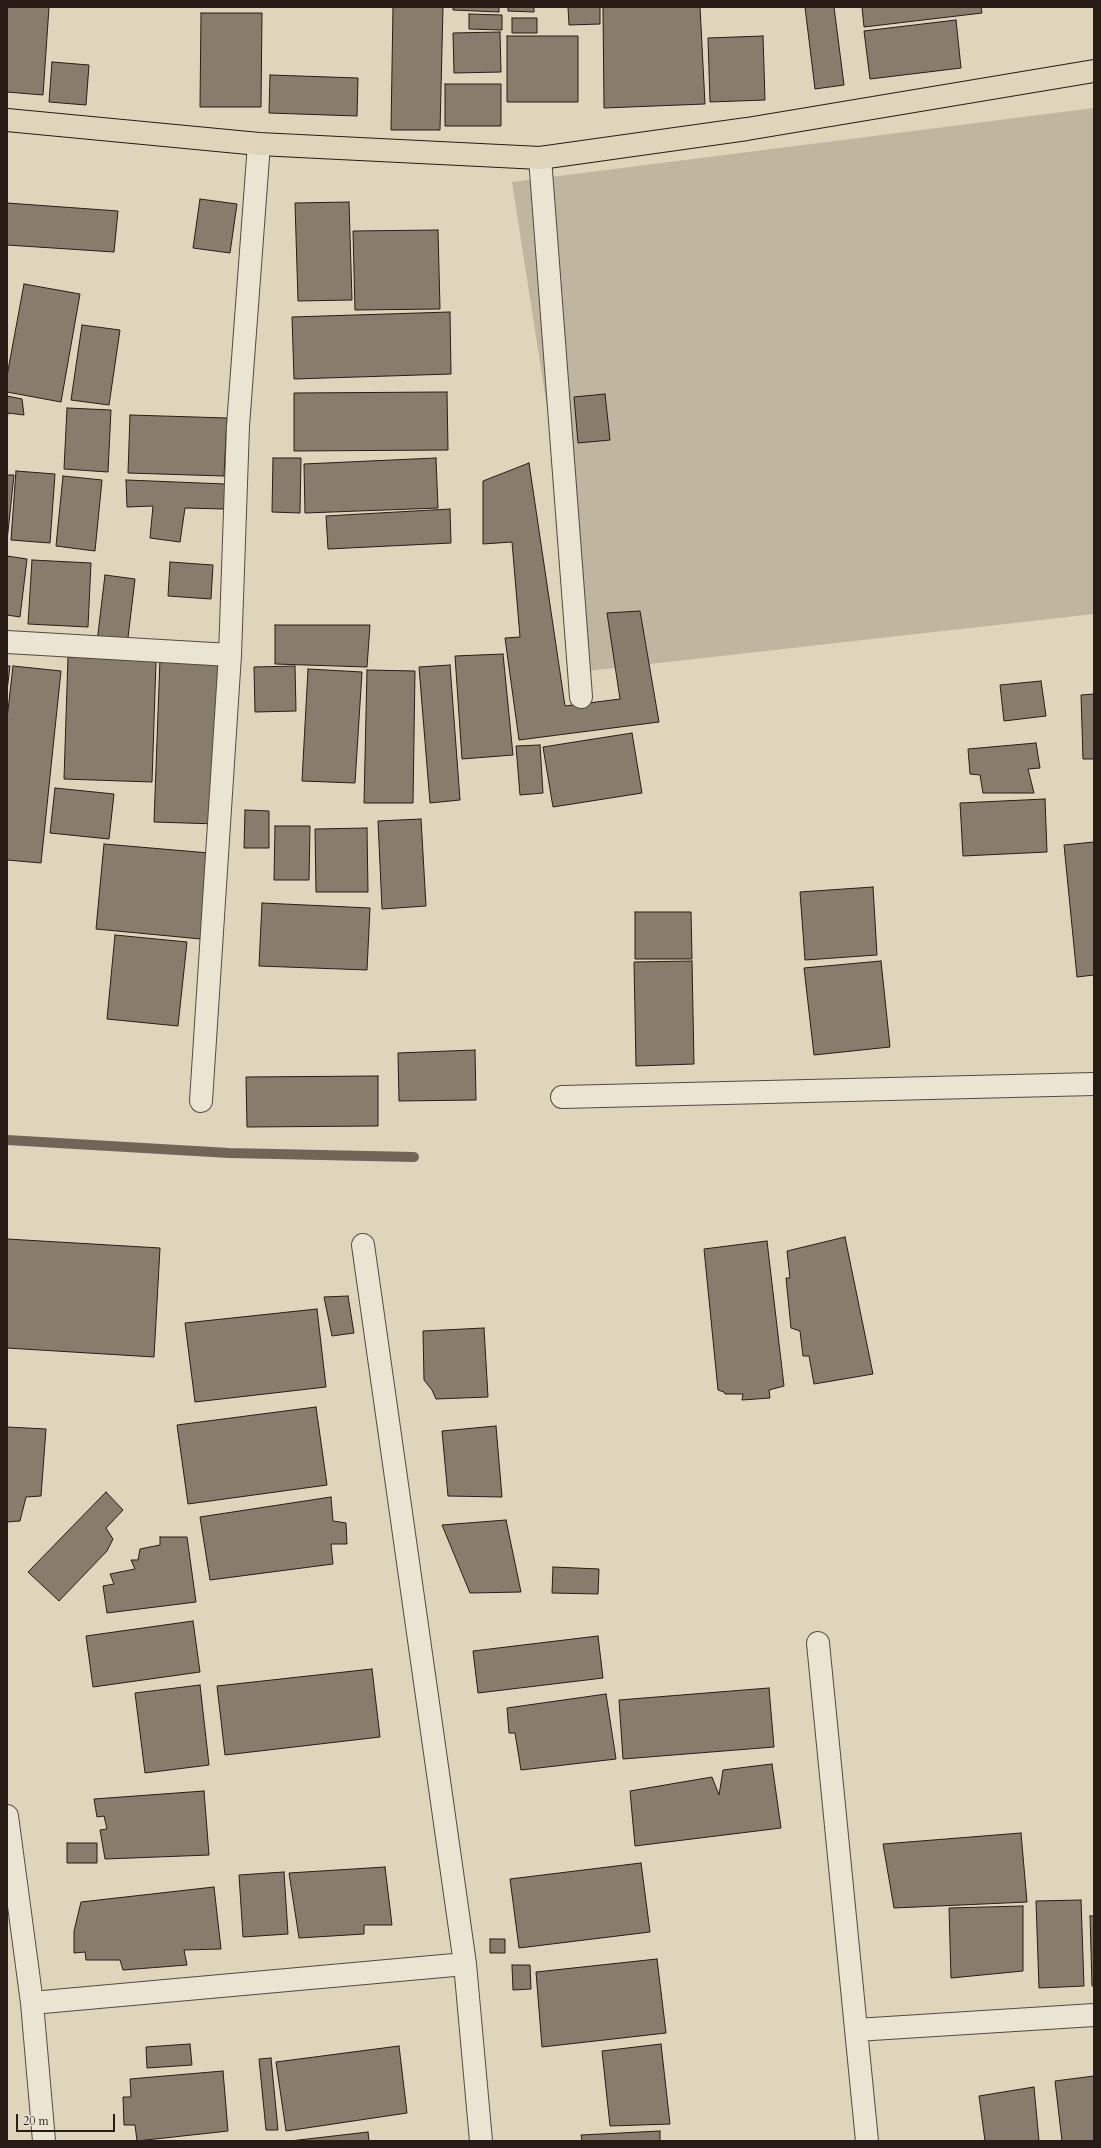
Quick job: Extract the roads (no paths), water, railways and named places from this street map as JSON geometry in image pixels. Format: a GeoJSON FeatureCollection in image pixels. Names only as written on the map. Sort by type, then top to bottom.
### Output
{"type":"FeatureCollection","features":[{"type":"Feature","properties":{"kind":"main road"},"geometry":{"type":"LineString","coordinates":[[7,120],[259,144],[540,158],[748,129],[1094,71]]}},
{"type":"Feature","properties":{"kind":"street"},"geometry":{"type":"LineString","coordinates":[[201,1101],[230,655],[238,426],[259,144]]}},
{"type":"Feature","properties":{"kind":"street"},"geometry":{"type":"LineString","coordinates":[[540,158],[581,698]]}},
{"type":"Feature","properties":{"kind":"street"},"geometry":{"type":"LineString","coordinates":[[7,642],[230,655]]}},
{"type":"Feature","properties":{"kind":"street"},"geometry":{"type":"LineString","coordinates":[[562,1097],[1094,1084]]}},
{"type":"Feature","properties":{"kind":"street"},"geometry":{"type":"LineString","coordinates":[[363,1245],[465,1964],[481,2141]]}},
{"type":"Feature","properties":{"kind":"street"},"geometry":{"type":"LineString","coordinates":[[818,1643],[867,2141]]}},
{"type":"Feature","properties":{"kind":"street"},"geometry":{"type":"LineString","coordinates":[[7,1816],[32,2003],[44,2141]]}},
{"type":"Feature","properties":{"kind":"street"},"geometry":{"type":"LineString","coordinates":[[32,2003],[465,1964]]}},
{"type":"Feature","properties":{"kind":"street"},"geometry":{"type":"LineString","coordinates":[[856,2030],[1094,2015]]}},
{"type":"Feature","properties":{"kind":"waterway"},"geometry":{"type":"LineString","coordinates":[[7,1140],[229,1153],[414,1157]]}}]}
